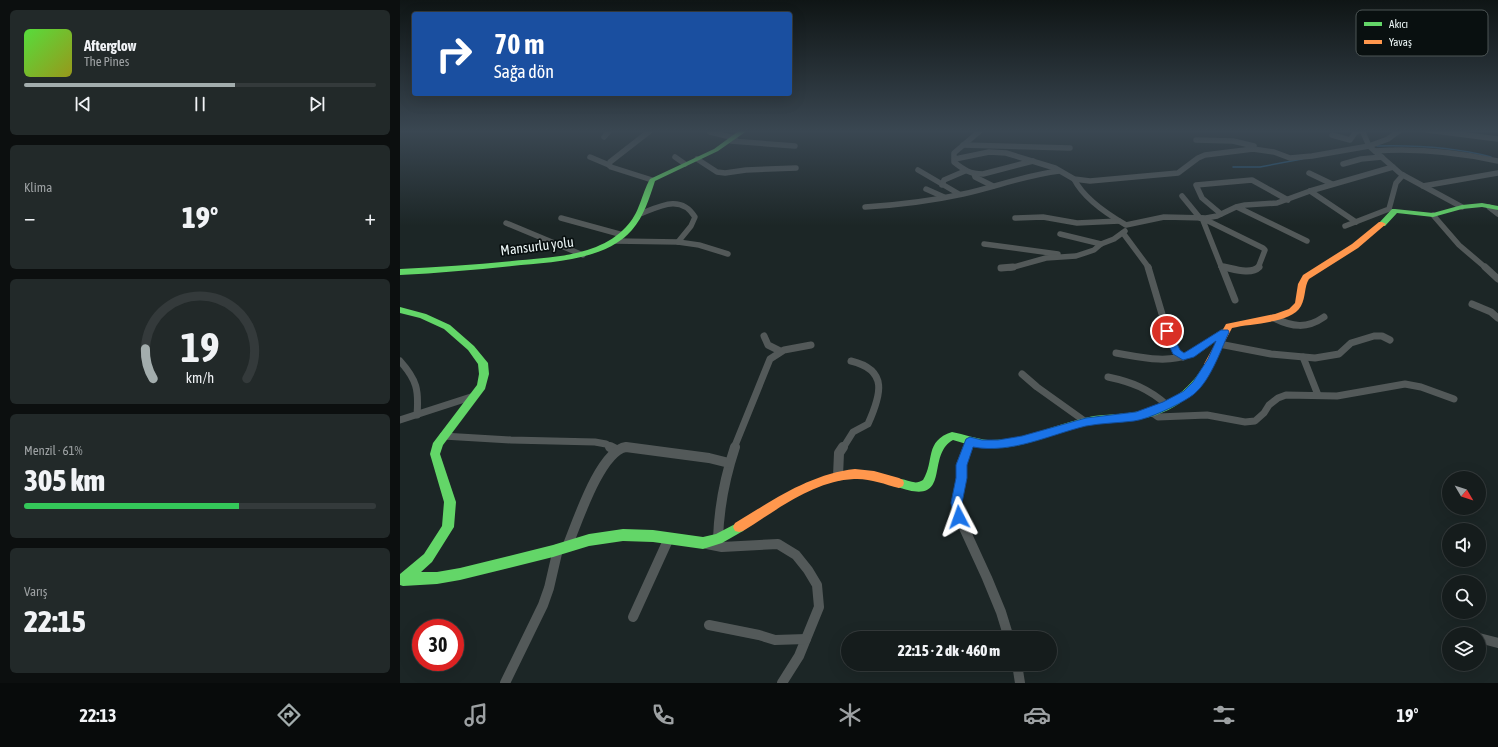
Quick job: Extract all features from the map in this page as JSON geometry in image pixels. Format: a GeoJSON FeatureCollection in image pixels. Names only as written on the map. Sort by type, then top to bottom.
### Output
{"type":"FeatureCollection","features":[{"type":"Feature","properties":{"kind":"street"},"geometry":{"type":"LineString","coordinates":[[601,162],[611,167],[652,180],[690,162]]}},
{"type":"Feature","properties":{"kind":"street"},"geometry":{"type":"LineString","coordinates":[[701,162],[717,172],[725,173],[746,170],[796,168]]}},
{"type":"Feature","properties":{"kind":"street"},"geometry":{"type":"LineString","coordinates":[[954,162],[964,171],[974,174],[984,174],[1030,162]]}},
{"type":"Feature","properties":{"kind":"street"},"geometry":{"type":"LineString","coordinates":[[1035,162],[1061,171],[1074,178],[1100,181],[1178,173],[1193,162]]}},
{"type":"Feature","properties":{"kind":"street"},"geometry":{"type":"LineString","coordinates":[[1343,164],[1351,162]]}},
{"type":"Feature","properties":{"kind":"street"},"geometry":{"type":"LineString","coordinates":[[1387,162],[1403,175],[1462,207]]}},
{"type":"Feature","properties":{"kind":"street"},"geometry":{"type":"LineString","coordinates":[[1074,178],[1075,183],[1083,192],[1119,221],[1126,224],[1164,217],[1201,218],[1221,214],[1236,207],[1277,203],[1332,184],[1392,167]]}},
{"type":"Feature","properties":{"kind":"street"},"geometry":{"type":"LineString","coordinates":[[918,170],[960,194]]}},
{"type":"Feature","properties":{"kind":"street"},"geometry":{"type":"LineString","coordinates":[[942,185],[944,180],[964,171]]}},
{"type":"Feature","properties":{"kind":"street"},"geometry":{"type":"LineString","coordinates":[[865,207],[896,205],[944,197],[993,186],[1040,173],[1061,171]]}},
{"type":"Feature","properties":{"kind":"street"},"geometry":{"type":"LineString","coordinates":[[1309,173],[1332,184]]}},
{"type":"Feature","properties":{"kind":"street"},"geometry":{"type":"LineString","coordinates":[[1423,186],[1498,173]]}},
{"type":"Feature","properties":{"kind":"street"},"geometry":{"type":"LineString","coordinates":[[974,174],[974,177],[993,186]]}},
{"type":"Feature","properties":{"kind":"street"},"geometry":{"type":"LineString","coordinates":[[703,543],[718,539],[758,517],[802,489],[838,476],[855,474],[874,476],[915,488],[920,488],[931,480],[934,458],[938,445],[952,436],[982,444],[998,444],[1022,440],[1086,422],[1136,416],[1151,412],[1188,394],[1197,385],[1224,332],[1229,326],[1239,322],[1274,318],[1290,312],[1298,306],[1300,302],[1300,284],[1305,277],[1331,259],[1355,246],[1388,219],[1392,210],[1393,189],[1399,177],[1403,175]]}},
{"type":"Feature","properties":{"kind":"street","name":"Mansurlu yolu"},"geometry":{"type":"LineString","coordinates":[[400,272],[459,269],[569,258],[583,255],[615,241],[632,226],[640,214],[652,180]]}},
{"type":"Feature","properties":{"kind":"street"},"geometry":{"type":"LineString","coordinates":[[1221,214],[1202,199],[1196,185],[1252,180],[1288,200]]}},
{"type":"Feature","properties":{"kind":"street"},"geometry":{"type":"LineString","coordinates":[[926,189],[944,197]]}},
{"type":"Feature","properties":{"kind":"street"},"geometry":{"type":"LineString","coordinates":[[1310,191],[1356,222]]}},
{"type":"Feature","properties":{"kind":"street"},"geometry":{"type":"LineString","coordinates":[[1182,196],[1201,218],[1235,300]]}},
{"type":"Feature","properties":{"kind":"street"},"geometry":{"type":"LineString","coordinates":[[640,214],[667,204],[679,203],[689,208],[694,217],[691,226],[678,242]]}},
{"type":"Feature","properties":{"kind":"street"},"geometry":{"type":"LineString","coordinates":[[1345,226],[1392,210],[1433,215],[1462,207],[1482,206],[1494,207],[1498,214]]}},
{"type":"Feature","properties":{"kind":"street"},"geometry":{"type":"LineString","coordinates":[[1236,207],[1307,241]]}},
{"type":"Feature","properties":{"kind":"street"},"geometry":{"type":"LineString","coordinates":[[1433,215],[1457,242],[1498,279]]}},
{"type":"Feature","properties":{"kind":"street"},"geometry":{"type":"LineString","coordinates":[[1023,225],[1028,217]]}},
{"type":"Feature","properties":{"kind":"street"},"geometry":{"type":"LineString","coordinates":[[1015,218],[1043,217],[1077,223],[1119,221]]}},
{"type":"Feature","properties":{"kind":"street"},"geometry":{"type":"LineString","coordinates":[[560,218],[623,235]]}},
{"type":"Feature","properties":{"kind":"street"},"geometry":{"type":"LineString","coordinates":[[1201,218],[1265,250],[1257,269],[1240,271],[1221,266]]}},
{"type":"Feature","properties":{"kind":"street"},"geometry":{"type":"LineString","coordinates":[[506,223],[583,255]]}},
{"type":"Feature","properties":{"kind":"street"},"geometry":{"type":"LineString","coordinates":[[1001,268],[1009,268],[1046,258],[1076,256],[1094,250],[1101,244],[1114,239],[1123,233],[1127,227],[1126,224]]}},
{"type":"Feature","properties":{"kind":"street"},"geometry":{"type":"LineString","coordinates":[[1123,233],[1148,266],[1170,341],[1176,352],[1183,357]]}},
{"type":"Feature","properties":{"kind":"street"},"geometry":{"type":"LineString","coordinates":[[1060,234],[1101,244]]}},
{"type":"Feature","properties":{"kind":"street"},"geometry":{"type":"LineString","coordinates":[[615,241],[678,242],[700,245],[728,254]]}},
{"type":"Feature","properties":{"kind":"street"},"geometry":{"type":"LineString","coordinates":[[984,244],[1076,256]]}},
{"type":"Feature","properties":{"kind":"street"},"geometry":{"type":"LineString","coordinates":[[1472,304],[1491,312],[1498,318]]}},
{"type":"Feature","properties":{"kind":"street"},"geometry":{"type":"LineString","coordinates":[[400,310],[424,316],[447,327],[471,348],[483,363],[484,374],[482,386],[438,443],[435,454],[450,502],[448,527],[428,558],[403,581]]}},
{"type":"Feature","properties":{"kind":"street"},"geometry":{"type":"LineString","coordinates":[[1274,318],[1290,325],[1308,327],[1324,317]]}},
{"type":"Feature","properties":{"kind":"street"},"geometry":{"type":"LineString","coordinates":[[1116,352],[1154,359],[1175,359],[1191,354],[1224,332]]}},
{"type":"Feature","properties":{"kind":"street"},"geometry":{"type":"LineString","coordinates":[[764,336],[768,345],[780,351]]}},
{"type":"Feature","properties":{"kind":"street"},"geometry":{"type":"LineString","coordinates":[[1219,344],[1271,354],[1303,357],[1327,357],[1339,354],[1351,343],[1374,336],[1382,336],[1390,340]]}},
{"type":"Feature","properties":{"kind":"street"},"geometry":{"type":"LineString","coordinates":[[718,539],[717,517],[734,446],[770,359],[780,351],[787,348],[811,346]]}},
{"type":"Feature","properties":{"kind":"street"},"geometry":{"type":"LineString","coordinates":[[1303,357],[1318,395]]}},
{"type":"Feature","properties":{"kind":"street"},"geometry":{"type":"LineString","coordinates":[[400,361],[418,387],[419,397],[417,415]]}},
{"type":"Feature","properties":{"kind":"street"},"geometry":{"type":"LineString","coordinates":[[838,476],[839,453],[853,432],[868,424],[877,399],[877,379],[874,371],[864,364],[851,361]]}},
{"type":"Feature","properties":{"kind":"street"},"geometry":{"type":"LineString","coordinates":[[1022,374],[1037,388],[1086,422]]}},
{"type":"Feature","properties":{"kind":"street"},"geometry":{"type":"LineString","coordinates":[[1108,377],[1130,381],[1144,387],[1167,405]]}},
{"type":"Feature","properties":{"kind":"street"},"geometry":{"type":"LineString","coordinates":[[1151,412],[1158,416],[1207,415],[1245,422],[1255,421],[1264,413],[1269,405],[1282,396],[1292,394],[1349,394],[1405,384],[1420,387],[1454,399]]}},
{"type":"Feature","properties":{"kind":"street"},"geometry":{"type":"LineString","coordinates":[[400,420],[474,396]]}},
{"type":"Feature","properties":{"kind":"street"},"geometry":{"type":"LineString","coordinates":[[443,436],[511,440],[595,442],[606,444],[616,450]]}},
{"type":"Feature","properties":{"kind":"street"},"geometry":{"type":"LineString","coordinates":[[970,442],[961,465],[961,478],[956,503],[959,517],[990,585],[1007,631]]}},
{"type":"Feature","properties":{"kind":"street"},"geometry":{"type":"LineString","coordinates":[[505,683],[543,605],[563,548],[601,468],[616,450],[626,447],[710,458],[730,463]]}},
{"type":"Feature","properties":{"kind":"street"},"geometry":{"type":"LineString","coordinates":[[403,581],[460,574],[589,540],[623,535],[669,538],[722,547],[778,544],[796,556],[808,570],[817,585],[819,607],[798,656],[782,683]]}},
{"type":"Feature","properties":{"kind":"street"},"geometry":{"type":"LineString","coordinates":[[633,617],[669,538]]}},
{"type":"Feature","properties":{"kind":"street"},"geometry":{"type":"LineString","coordinates":[[709,625],[775,640],[806,639]]}},
{"type":"Feature","properties":{"kind":"street"},"geometry":{"type":"LineString","coordinates":[[1486,640],[1498,643]]}},
{"type":"Feature","properties":{"kind":"street"},"geometry":{"type":"LineString","coordinates":[[1018,671],[1020,683]]}},
{"type":"Feature","properties":{"kind":"waterway"},"geometry":{"type":"LineString","coordinates":[[1233,167],[1260,167],[1287,162]]}},
{"type":"Feature","properties":{"kind":"traffic: fast"},"geometry":{"type":"LineString","coordinates":[[400,272],[459,269],[569,257],[592,251],[612,242],[629,229],[642,210],[652,180],[691,162]]}},
{"type":"Feature","properties":{"kind":"traffic: fast"},"geometry":{"type":"LineString","coordinates":[[1382,224],[1395,211],[1433,215],[1462,207],[1482,205],[1498,208]]}},
{"type":"Feature","properties":{"kind":"traffic: fast"},"geometry":{"type":"LineString","coordinates":[[400,310],[423,316],[447,327],[471,348],[483,363],[484,374],[482,386],[438,443],[435,454],[450,502],[448,527],[428,558],[403,580]]}},
{"type":"Feature","properties":{"kind":"traffic: fast"},"geometry":{"type":"LineString","coordinates":[[899,483],[915,488],[922,487],[927,484],[932,472],[939,445],[952,436],[978,443],[1012,443],[1090,421],[1143,415],[1167,407],[1195,386],[1209,364]]}},
{"type":"Feature","properties":{"kind":"traffic: fast"},"geometry":{"type":"LineString","coordinates":[[406,579],[437,578],[460,574],[553,551],[589,540],[623,535],[653,536],[703,543],[718,539],[739,527]]}},
{"type":"Feature","properties":{"kind":"traffic: slow"},"geometry":{"type":"LineString","coordinates":[[1209,364],[1229,326],[1284,315],[1292,311],[1299,303],[1302,284],[1306,277],[1355,246],[1382,224]]}},
{"type":"Feature","properties":{"kind":"traffic: slow"},"geometry":{"type":"LineString","coordinates":[[739,527],[802,489],[838,476],[855,474],[874,476],[899,483]]}},
{"type":"Feature","properties":{"kind":"route"},"geometry":{"type":"LineString","coordinates":[[959,517],[956,503],[961,478],[961,465],[970,442],[998,444],[1022,440],[1086,422],[1136,416],[1151,412],[1177,401],[1188,394],[1197,385],[1212,360],[1224,332],[1191,354],[1183,357],[1176,352],[1167,331]]}}]}
